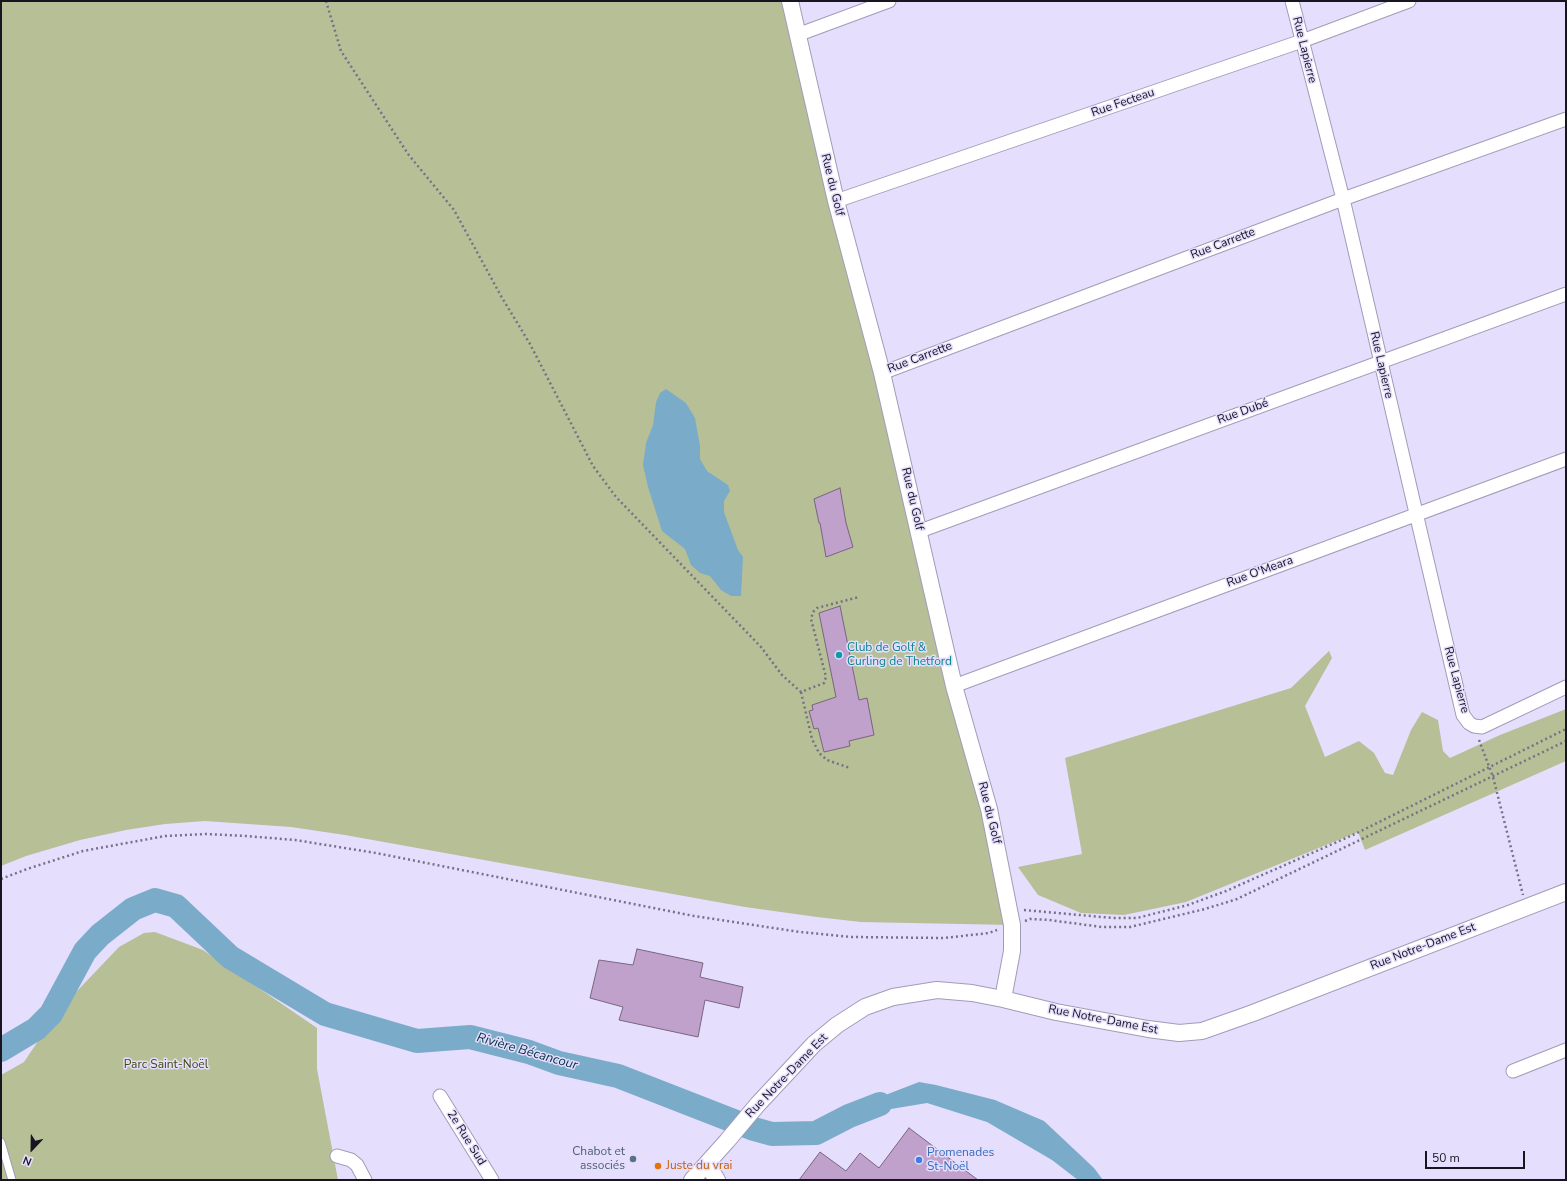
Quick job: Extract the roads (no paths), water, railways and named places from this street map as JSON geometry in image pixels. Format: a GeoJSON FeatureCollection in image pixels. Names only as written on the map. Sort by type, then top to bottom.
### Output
{"type":"FeatureCollection","features":[{"type":"Feature","properties":{"kind":"street","name":"Rue du Golf"},"geometry":{"type":"LineString","coordinates":[[790,1],[836,201],[882,373],[920,531],[954,686],[989,809],[1011,917],[1012,952],[1003,998]]}},
{"type":"Feature","properties":{"kind":"street"},"geometry":{"type":"LineString","coordinates":[[797,35],[889,1]]}},
{"type":"Feature","properties":{"kind":"street","name":"Rue Lapierre"},"geometry":{"type":"LineString","coordinates":[[1292,1],[1343,199],[1463,715],[1469,723],[1474,726],[1482,727],[1566,687]]}},
{"type":"Feature","properties":{"kind":"street","name":"Rue Fecteau"},"geometry":{"type":"LineString","coordinates":[[836,201],[1302,41],[1409,1]]}},
{"type":"Feature","properties":{"kind":"street","name":"Rue Carrette"},"geometry":{"type":"LineString","coordinates":[[882,373],[1343,199],[1566,119]]}},
{"type":"Feature","properties":{"kind":"street","name":"Rue Dubé"},"geometry":{"type":"LineString","coordinates":[[920,531],[1566,294]]}},
{"type":"Feature","properties":{"kind":"street","name":"Rue O'Meara"},"geometry":{"type":"LineString","coordinates":[[954,686],[1566,459]]}},
{"type":"Feature","properties":{"kind":"street","name":"Rue Notre-Dame Est"},"geometry":{"type":"LineString","coordinates":[[692,1180],[758,1104],[814,1044],[837,1025],[865,1007],[893,997],[937,990],[1003,998],[1056,1012],[1148,1029],[1179,1033],[1202,1031],[1254,1014],[1566,892]]}},
{"type":"Feature","properties":{"kind":"street"},"geometry":{"type":"LineString","coordinates":[[1513,1071],[1566,1050]]}},
{"type":"Feature","properties":{"kind":"street","name":"2e Rue Sud"},"geometry":{"type":"LineString","coordinates":[[440,1096],[492,1180]]}},
{"type":"Feature","properties":{"kind":"street"},"geometry":{"type":"LineString","coordinates":[[337,1156],[351,1160],[356,1165],[365,1180]]}},
{"type":"Feature","properties":{"kind":"street"},"geometry":{"type":"LineString","coordinates":[[707,1164],[718,1180]]}},
{"type":"Feature","properties":{"kind":"lane"},"geometry":{"type":"LineString","coordinates":[[1,1142],[12,1180]]}},
{"type":"Feature","properties":{"kind":"water"},"geometry":{"type":"Polygon","coordinates":[[[666,389],[686,403],[695,418],[700,446],[700,459],[707,471],[728,485],[730,491],[724,501],[724,512],[738,550],[743,557],[741,596],[731,596],[721,590],[710,576],[700,573],[691,565],[685,549],[662,531],[648,487],[643,465],[646,443],[653,425],[656,402],[660,393],[666,389]]]}},
{"type":"Feature","properties":{"kind":"water"},"geometry":{"type":"Polygon","coordinates":[[[919,1082],[995,1100],[1044,1121],[1094,1168],[1103,1180],[1078,1180],[1052,1160],[987,1122],[927,1103],[849,1116],[888,1094],[919,1082]]]}},
{"type":"Feature","properties":{"kind":"waterway","name":"Rivière Bécancour"},"geometry":{"type":"LineString","coordinates":[[1,1050],[36,1029],[51,1014],[85,951],[100,935],[133,909],[155,900],[176,906],[230,957],[325,1014],[417,1041],[470,1037],[529,1052],[559,1063],[618,1076],[754,1129],[772,1134],[816,1133],[849,1116],[880,1104]]}},
{"type":"Feature","properties":{"kind":"place","name":"Club de Golf & Curling de Thetford"},"geometry":{"type":"Point","coordinates":[839,655]}},
{"type":"Feature","properties":{"kind":"place","name":"Chabot et associés"},"geometry":{"type":"Point","coordinates":[633,1159]}},
{"type":"Feature","properties":{"kind":"place","name":"Promenades St-Noël"},"geometry":{"type":"Point","coordinates":[919,1160]}},
{"type":"Feature","properties":{"kind":"place","name":"Juste du vrai"},"geometry":{"type":"Point","coordinates":[658,1166]}},
{"type":"Feature","properties":{"kind":"park label","name":"Parc Saint-Noël"},"geometry":{"type":"Point","coordinates":[166,1065]}}]}
